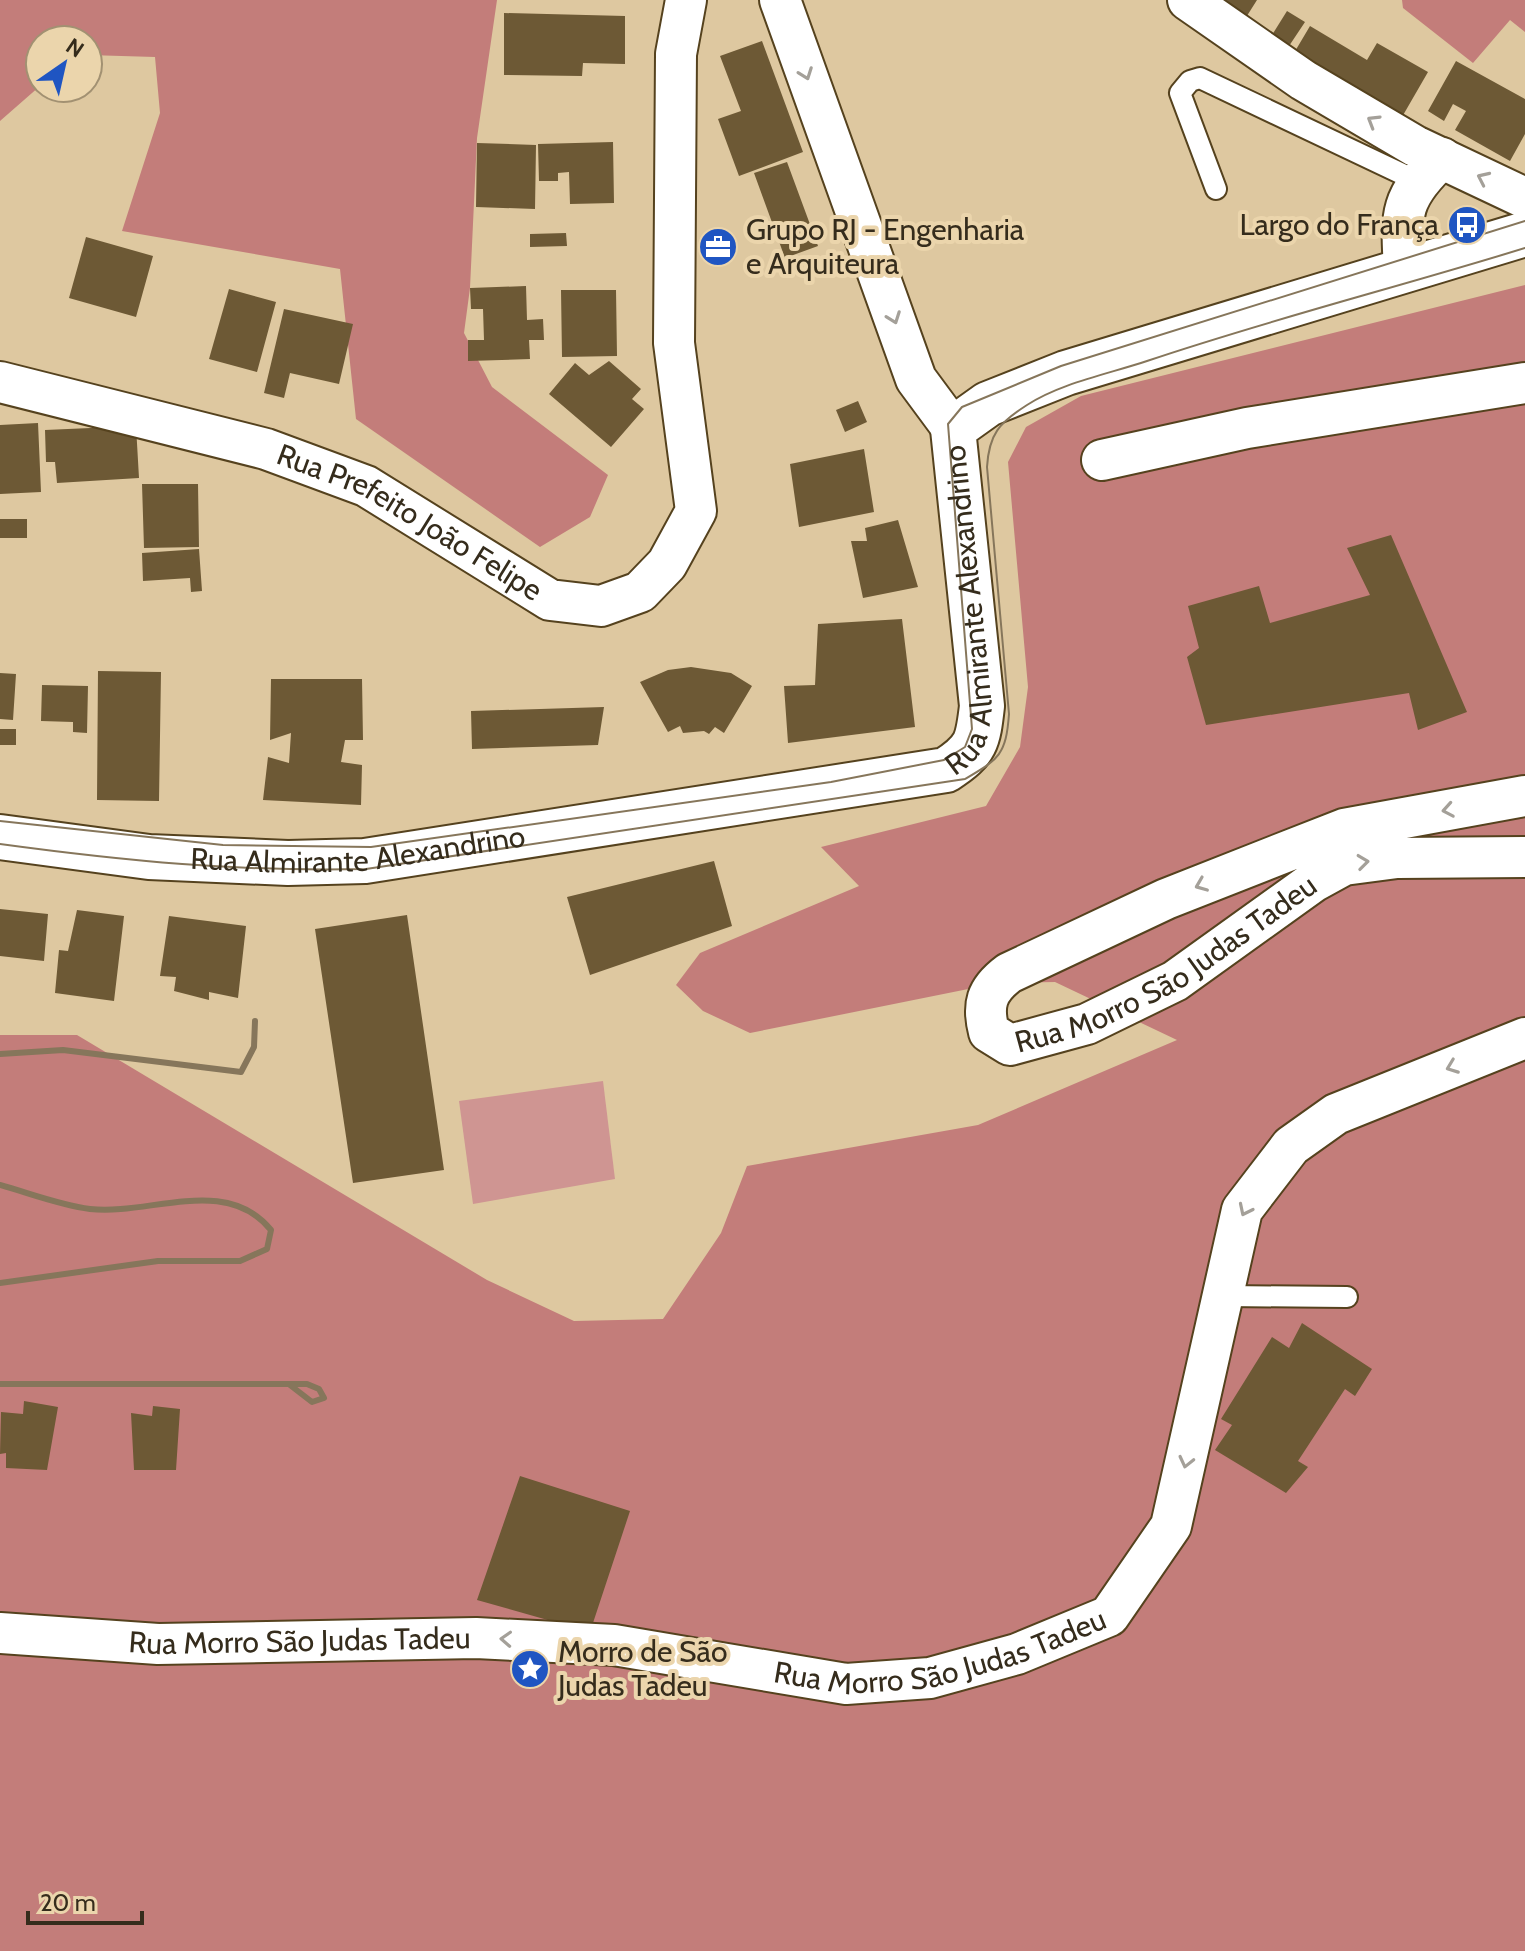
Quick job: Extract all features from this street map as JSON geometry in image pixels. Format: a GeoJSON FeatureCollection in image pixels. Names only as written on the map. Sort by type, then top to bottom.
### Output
{"type":"FeatureCollection","features":[{"type":"Feature","properties":{"kind":"street","name":"Rua Prefeito João Felipe"},"geometry":{"type":"LineString","coordinates":[[0,382],[266,449],[366,486],[550,600],[601,606],[640,592],[667,564],[696,511],[674,343],[676,54],[686,0]]}},
{"type":"Feature","properties":{"kind":"street"},"geometry":{"type":"LineString","coordinates":[[780,0],[916,379],[953,429]]}},
{"type":"Feature","properties":{"kind":"street"},"geometry":{"type":"LineString","coordinates":[[1188,0],[1430,170],[1525,198]]}},
{"type":"Feature","properties":{"kind":"street"},"geometry":{"type":"LineString","coordinates":[[1404,270],[1400,224],[1403,208],[1430,170]]}},
{"type":"Feature","properties":{"kind":"street","name":"Rua Almirante Alexandrino"},"geometry":{"type":"LineString","coordinates":[[0,837],[149,857],[288,863],[365,861],[946,770],[964,758],[978,742],[982,706],[953,429],[988,404],[1053,377],[1525,234]]}},
{"type":"Feature","properties":{"kind":"street"},"geometry":{"type":"LineString","coordinates":[[1102,460],[1247,428],[1525,383]]}},
{"type":"Feature","properties":{"kind":"street","name":"Rua Morro São Judas Tadeu"},"geometry":{"type":"LineString","coordinates":[[1525,796],[1344,829],[1166,899],[1009,973],[993,985],[983,1009],[989,1032],[1010,1045],[1087,1024],[1175,981],[1313,882],[1344,865],[1397,858],[1525,857]]}},
{"type":"Feature","properties":{"kind":"street","name":"Rua Morro São Judas Tadeu"},"geometry":{"type":"LineString","coordinates":[[0,1633],[158,1644],[476,1638],[614,1645],[846,1684],[944,1674],[1017,1654],[1109,1616],[1171,1526],[1242,1210],[1291,1146],[1336,1114],[1525,1038]]}},
{"type":"Feature","properties":{"kind":"lane"},"geometry":{"type":"LineString","coordinates":[[1216,189],[1180,93],[1190,81],[1200,78],[1430,170]]}},
{"type":"Feature","properties":{"kind":"lane"},"geometry":{"type":"LineString","coordinates":[[1225,1296],[1347,1297]]}},
{"type":"Feature","properties":{"kind":"shaded area"},"geometry":{"type":"Polygon","coordinates":[[[0,0],[497,0],[477,138],[470,288],[464,333],[492,387],[608,475],[590,517],[540,547],[356,419],[340,269],[122,231],[160,113],[155,57],[104,55],[104,24],[24,24],[24,100],[0,121],[0,0]]]}},
{"type":"Feature","properties":{"kind":"shaded area"},"geometry":{"type":"Polygon","coordinates":[[[1402,0],[1525,0],[1525,32],[1510,20],[1473,63],[1403,8],[1402,0]]]}},
{"type":"Feature","properties":{"kind":"shaded area"},"geometry":{"type":"Polygon","coordinates":[[[1525,285],[1525,1951],[0,1951],[0,1035],[77,1035],[487,1280],[574,1321],[663,1319],[721,1233],[747,1166],[978,1125],[1177,1040],[1055,982],[998,983],[750,1033],[703,1011],[676,985],[700,953],[859,886],[821,847],[986,806],[1020,747],[1028,687],[1008,462],[1026,427],[1081,396],[1525,285]]]}},
{"type":"Feature","properties":{"kind":"shaded area"},"geometry":{"type":"Polygon","coordinates":[[[603,1081],[615,1179],[473,1204],[459,1101],[603,1081]]]}},
{"type":"Feature","properties":{"kind":"building"},"geometry":{"type":"Polygon","coordinates":[[[1216,0],[1257,0],[1245,19],[1216,0]]]}},
{"type":"Feature","properties":{"kind":"building"},"geometry":{"type":"Polygon","coordinates":[[[1287,11],[1305,22],[1289,46],[1272,35],[1287,11]]]}},
{"type":"Feature","properties":{"kind":"building"},"geometry":{"type":"Polygon","coordinates":[[[504,13],[625,16],[625,64],[583,63],[582,76],[504,75],[504,13]]]}},
{"type":"Feature","properties":{"kind":"building"},"geometry":{"type":"Polygon","coordinates":[[[1310,26],[1367,60],[1377,43],[1428,72],[1402,117],[1294,53],[1310,26]]]}},
{"type":"Feature","properties":{"kind":"building"},"geometry":{"type":"Polygon","coordinates":[[[762,41],[803,152],[739,176],[718,119],[741,111],[720,56],[762,41]]]}},
{"type":"Feature","properties":{"kind":"building"},"geometry":{"type":"Polygon","coordinates":[[[1456,61],[1525,99],[1525,134],[1510,161],[1455,130],[1466,111],[1453,104],[1444,121],[1428,111],[1456,61]]]}},
{"type":"Feature","properties":{"kind":"building"},"geometry":{"type":"Polygon","coordinates":[[[613,142],[614,203],[570,204],[569,172],[558,173],[558,181],[539,181],[538,144],[613,142]]]}},
{"type":"Feature","properties":{"kind":"building"},"geometry":{"type":"Polygon","coordinates":[[[477,143],[536,145],[535,209],[476,207],[477,143]]]}},
{"type":"Feature","properties":{"kind":"building"},"geometry":{"type":"Polygon","coordinates":[[[787,162],[818,246],[785,258],[754,173],[787,162]]]}},
{"type":"Feature","properties":{"kind":"building"},"geometry":{"type":"Polygon","coordinates":[[[566,233],[567,246],[530,247],[530,234],[566,233]]]}},
{"type":"Feature","properties":{"kind":"building"},"geometry":{"type":"Polygon","coordinates":[[[86,237],[153,256],[136,317],[69,298],[86,237]]]}},
{"type":"Feature","properties":{"kind":"building"},"geometry":{"type":"Polygon","coordinates":[[[526,286],[527,320],[543,319],[544,340],[529,340],[530,359],[468,361],[468,340],[484,340],[483,309],[471,309],[470,288],[526,286]]]}},
{"type":"Feature","properties":{"kind":"building"},"geometry":{"type":"Polygon","coordinates":[[[229,289],[276,302],[257,372],[209,359],[229,289]]]}},
{"type":"Feature","properties":{"kind":"building"},"geometry":{"type":"Polygon","coordinates":[[[561,290],[616,290],[617,356],[562,357],[561,290]]]}},
{"type":"Feature","properties":{"kind":"building"},"geometry":{"type":"Polygon","coordinates":[[[284,309],[353,324],[339,384],[290,373],[284,398],[264,393],[284,309]]]}},
{"type":"Feature","properties":{"kind":"building"},"geometry":{"type":"Polygon","coordinates":[[[609,361],[641,389],[632,399],[644,409],[611,447],[549,394],[575,363],[589,375],[609,361]]]}},
{"type":"Feature","properties":{"kind":"building"},"geometry":{"type":"Polygon","coordinates":[[[858,401],[867,422],[845,432],[836,410],[858,401]]]}},
{"type":"Feature","properties":{"kind":"building"},"geometry":{"type":"Polygon","coordinates":[[[38,423],[41,492],[0,494],[0,425],[38,423]]]}},
{"type":"Feature","properties":{"kind":"building"},"geometry":{"type":"Polygon","coordinates":[[[136,426],[139,478],[57,483],[55,462],[46,462],[45,430],[136,426]]]}},
{"type":"Feature","properties":{"kind":"building"},"geometry":{"type":"Polygon","coordinates":[[[864,449],[874,512],[799,527],[790,464],[864,449]]]}},
{"type":"Feature","properties":{"kind":"building"},"geometry":{"type":"Polygon","coordinates":[[[142,484],[198,484],[199,547],[144,548],[142,484]]]}},
{"type":"Feature","properties":{"kind":"building"},"geometry":{"type":"Polygon","coordinates":[[[0,519],[27,519],[27,538],[0,538],[0,519]]]}},
{"type":"Feature","properties":{"kind":"building"},"geometry":{"type":"Polygon","coordinates":[[[898,520],[918,587],[863,598],[851,541],[867,541],[865,528],[898,520]]]}},
{"type":"Feature","properties":{"kind":"building"},"geometry":{"type":"Polygon","coordinates":[[[1391,535],[1467,712],[1418,730],[1409,693],[1206,725],[1187,657],[1199,648],[1188,606],[1259,586],[1270,623],[1370,595],[1347,548],[1391,535]]]}},
{"type":"Feature","properties":{"kind":"building"},"geometry":{"type":"Polygon","coordinates":[[[199,549],[202,591],[191,592],[190,578],[143,581],[142,553],[199,549]]]}},
{"type":"Feature","properties":{"kind":"building"},"geometry":{"type":"Polygon","coordinates":[[[902,619],[915,727],[788,743],[784,686],[815,685],[818,624],[902,619]]]}},
{"type":"Feature","properties":{"kind":"building"},"geometry":{"type":"Polygon","coordinates":[[[691,667],[731,673],[752,686],[724,733],[715,727],[709,734],[704,731],[683,733],[680,726],[668,732],[640,682],[668,670],[691,667]]]}},
{"type":"Feature","properties":{"kind":"building"},"geometry":{"type":"Polygon","coordinates":[[[98,671],[161,672],[159,801],[97,800],[98,671]]]}},
{"type":"Feature","properties":{"kind":"building"},"geometry":{"type":"Polygon","coordinates":[[[0,673],[16,674],[13,720],[0,719],[0,673]]]}},
{"type":"Feature","properties":{"kind":"building"},"geometry":{"type":"Polygon","coordinates":[[[271,679],[362,679],[363,740],[345,740],[341,762],[362,765],[361,805],[263,800],[268,757],[289,763],[291,733],[270,740],[271,679]]]}},
{"type":"Feature","properties":{"kind":"building"},"geometry":{"type":"Polygon","coordinates":[[[42,685],[88,686],[87,733],[73,732],[73,722],[41,721],[42,685]]]}},
{"type":"Feature","properties":{"kind":"building"},"geometry":{"type":"Polygon","coordinates":[[[604,707],[598,745],[472,749],[471,711],[604,707]]]}},
{"type":"Feature","properties":{"kind":"building"},"geometry":{"type":"Polygon","coordinates":[[[0,729],[16,729],[16,745],[0,745],[0,729]]]}},
{"type":"Feature","properties":{"kind":"building"},"geometry":{"type":"Polygon","coordinates":[[[714,861],[732,926],[590,975],[567,897],[714,861]]]}},
{"type":"Feature","properties":{"kind":"building"},"geometry":{"type":"Polygon","coordinates":[[[0,909],[48,914],[44,961],[0,956],[0,909]]]}},
{"type":"Feature","properties":{"kind":"building"},"geometry":{"type":"Polygon","coordinates":[[[77,910],[124,916],[114,1001],[55,993],[59,950],[68,951],[77,910]]]}},
{"type":"Feature","properties":{"kind":"building"},"geometry":{"type":"Polygon","coordinates":[[[407,915],[444,1170],[353,1183],[315,929],[407,915]]]}},
{"type":"Feature","properties":{"kind":"building"},"geometry":{"type":"Polygon","coordinates":[[[169,916],[246,926],[238,998],[209,992],[209,1000],[174,991],[176,977],[160,976],[169,916]]]}},
{"type":"Feature","properties":{"kind":"building"},"geometry":{"type":"Polygon","coordinates":[[[1302,1323],[1372,1369],[1355,1396],[1345,1389],[1298,1461],[1308,1467],[1286,1493],[1215,1450],[1232,1425],[1221,1419],[1272,1337],[1289,1348],[1302,1323]]]}},
{"type":"Feature","properties":{"kind":"building"},"geometry":{"type":"Polygon","coordinates":[[[24,1401],[58,1407],[47,1470],[6,1468],[6,1453],[0,1454],[1,1412],[23,1414],[24,1401]]]}},
{"type":"Feature","properties":{"kind":"building"},"geometry":{"type":"Polygon","coordinates":[[[153,1406],[180,1409],[176,1470],[134,1470],[131,1413],[152,1416],[153,1406]]]}},
{"type":"Feature","properties":{"kind":"building"},"geometry":{"type":"Polygon","coordinates":[[[520,1476],[630,1511],[590,1632],[477,1600],[520,1476]]]}},
{"type":"Feature","properties":{"kind":"tram line"},"geometry":{"type":"LineString","coordinates":[[0,821],[223,845],[371,847],[831,782],[944,760],[965,747],[972,729],[948,424],[962,407],[1061,366],[1525,221]]}},
{"type":"Feature","properties":{"kind":"tram line"},"geometry":{"type":"LineString","coordinates":[[0,844],[182,864],[273,869],[366,869],[965,779],[999,754],[1008,728],[987,467],[993,438],[1009,418],[1040,397],[1070,385],[1241,331],[1525,248]]}},
{"type":"Feature","properties":{"kind":"railway"},"geometry":{"type":"LineString","coordinates":[[0,1054],[63,1050],[241,1072],[254,1047],[255,1021]]}},
{"type":"Feature","properties":{"kind":"railway"},"geometry":{"type":"LineString","coordinates":[[0,1185],[90,1209],[113,1210],[186,1201],[232,1204],[253,1213],[271,1230],[267,1249],[240,1261],[158,1261],[0,1283]]}},
{"type":"Feature","properties":{"kind":"railway"},"geometry":{"type":"LineString","coordinates":[[0,1384],[307,1384],[319,1389],[324,1398],[312,1402],[290,1385]]}},
{"type":"Feature","properties":{"kind":"place","name":"Largo do França"},"geometry":{"type":"Point","coordinates":[1467,225]}},
{"type":"Feature","properties":{"kind":"place","name":"Grupo RJ - Engenharia e Arquiteura"},"geometry":{"type":"Point","coordinates":[718,247]}},
{"type":"Feature","properties":{"kind":"place","name":"Morro de São Judas Tadeu"},"geometry":{"type":"Point","coordinates":[530,1669]}}]}
